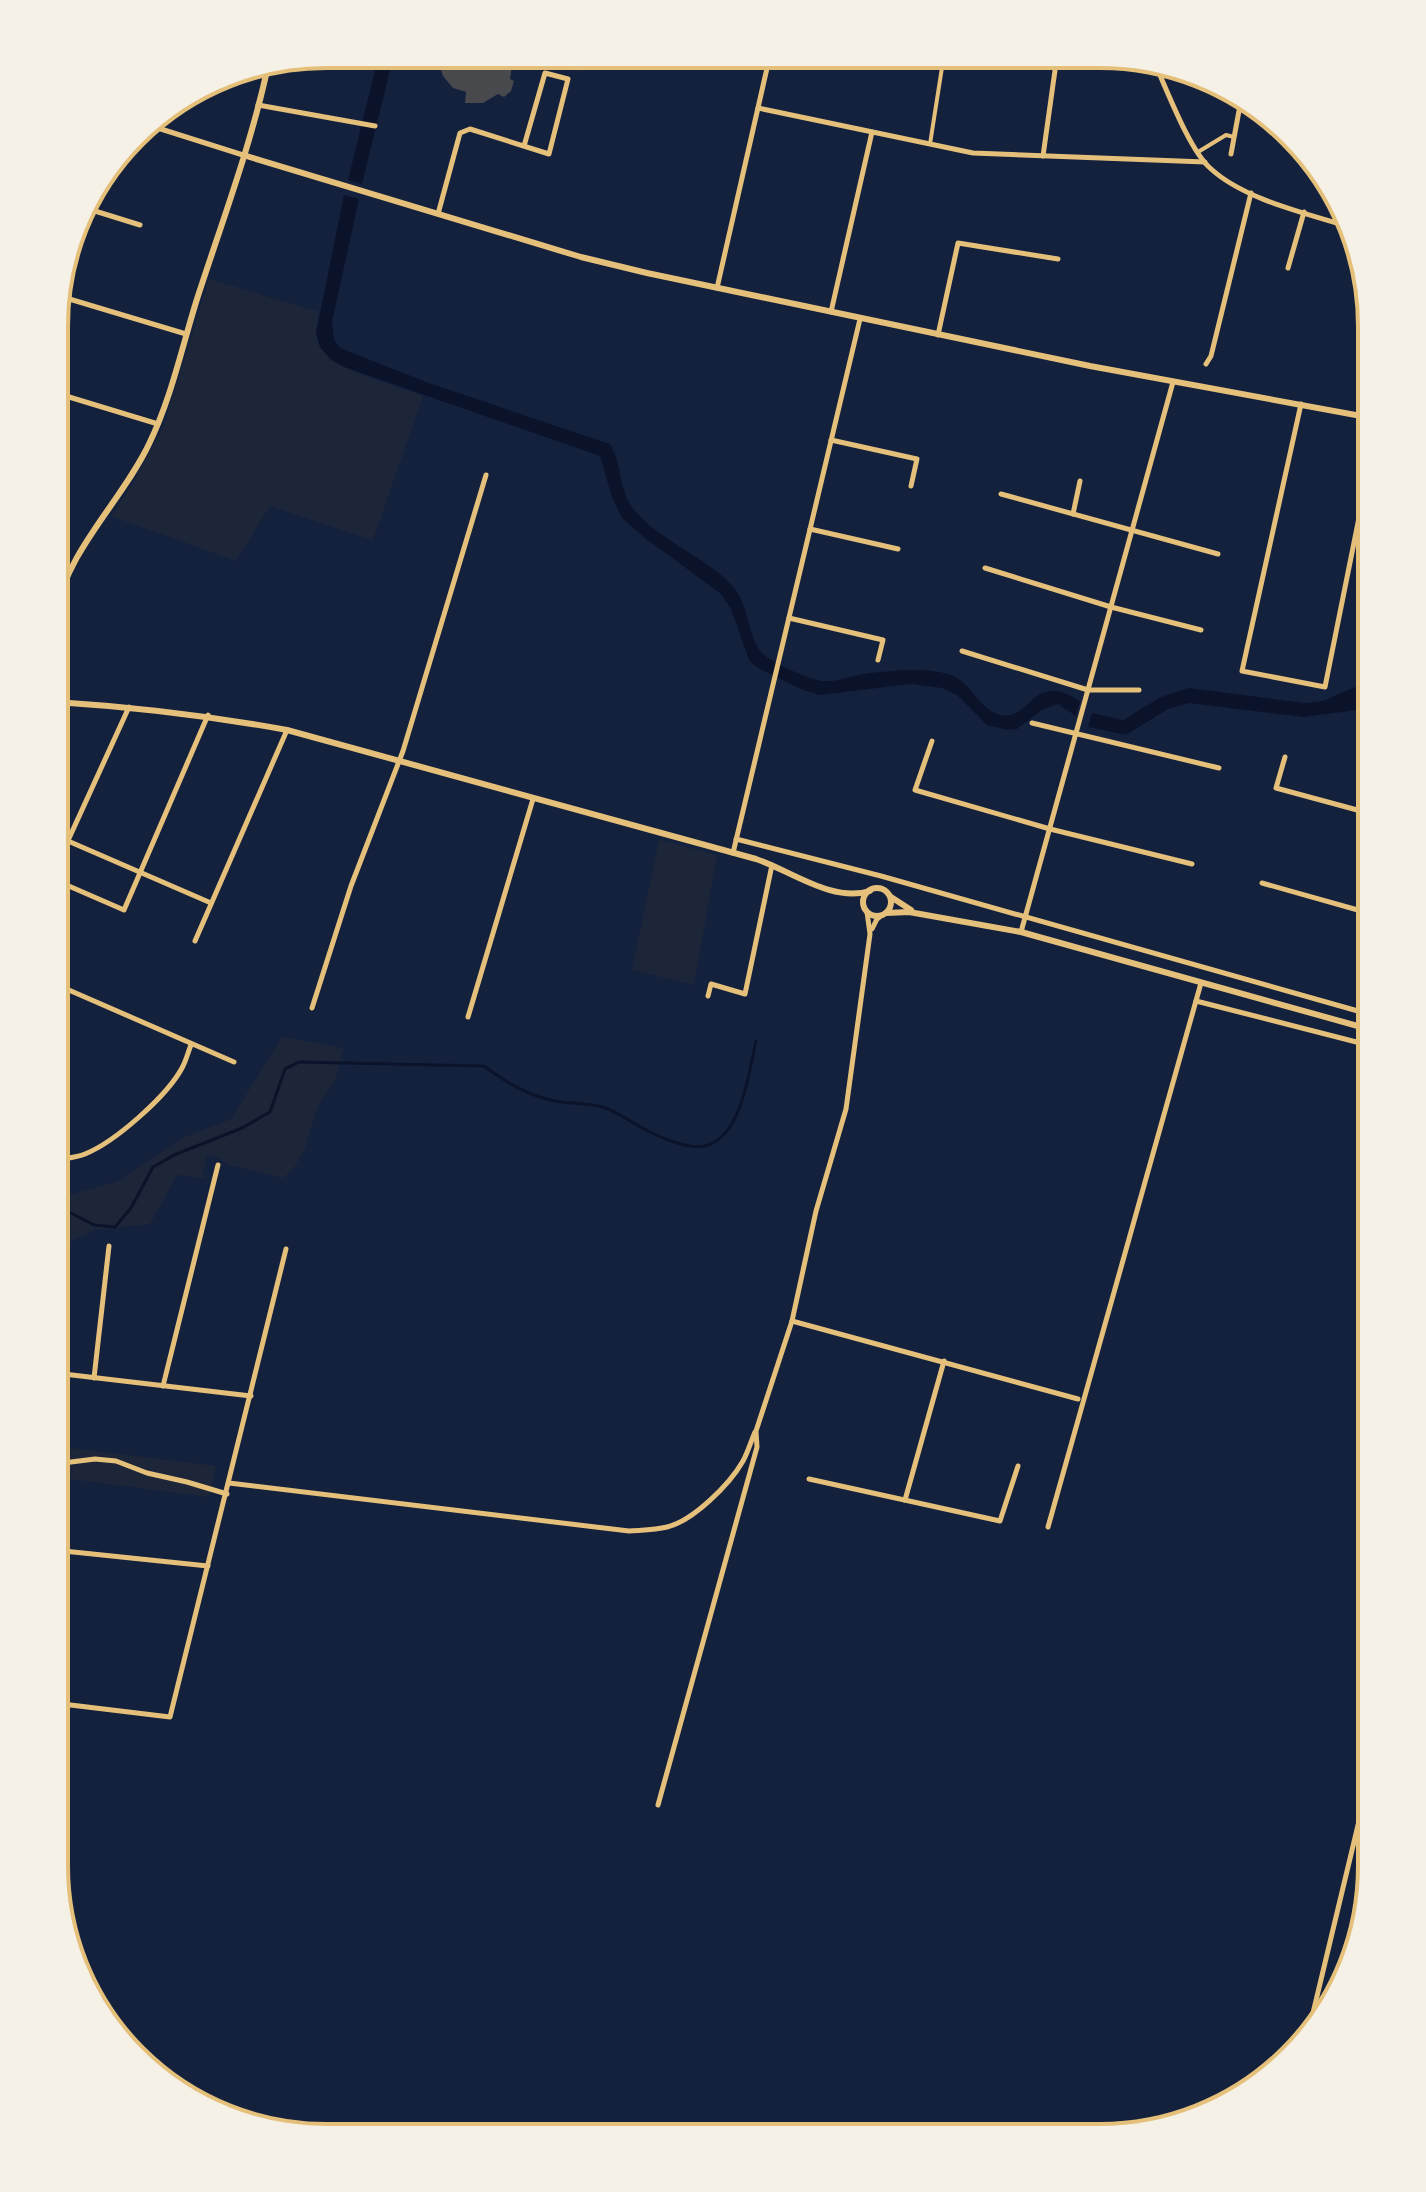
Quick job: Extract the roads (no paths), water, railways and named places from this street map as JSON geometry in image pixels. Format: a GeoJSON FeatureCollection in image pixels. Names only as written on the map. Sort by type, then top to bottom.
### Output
{"type":"FeatureCollection","features":[{"type":"Feature","properties":{"kind":"street"},"geometry":{"type":"LineString","coordinates":[[717,288],[767,68]]}},
{"type":"Feature","properties":{"kind":"street"},"geometry":{"type":"LineString","coordinates":[[930,144],[942,68]]}},
{"type":"Feature","properties":{"kind":"street"},"geometry":{"type":"LineString","coordinates":[[1043,156],[1055,68]]}},
{"type":"Feature","properties":{"kind":"street"},"geometry":{"type":"LineString","coordinates":[[438,214],[460,133],[470,129],[549,154],[568,79],[545,73],[524,146]]}},
{"type":"Feature","properties":{"kind":"street"},"geometry":{"type":"LineString","coordinates":[[68,574],[127,485],[158,424],[266,75]]}},
{"type":"Feature","properties":{"kind":"street"},"geometry":{"type":"LineString","coordinates":[[1161,76],[1198,152],[1225,179],[1251,193],[1336,222]]}},
{"type":"Feature","properties":{"kind":"street"},"geometry":{"type":"LineString","coordinates":[[258,105],[374,126]]}},
{"type":"Feature","properties":{"kind":"street"},"geometry":{"type":"LineString","coordinates":[[758,108],[973,153],[1205,162]]}},
{"type":"Feature","properties":{"kind":"street"},"geometry":{"type":"LineString","coordinates":[[1231,154],[1239,110]]}},
{"type":"Feature","properties":{"kind":"street"},"geometry":{"type":"LineString","coordinates":[[160,129],[593,260],[938,335],[1358,415]]}},
{"type":"Feature","properties":{"kind":"street"},"geometry":{"type":"LineString","coordinates":[[831,313],[872,132]]}},
{"type":"Feature","properties":{"kind":"street"},"geometry":{"type":"LineString","coordinates":[[1198,152],[1226,135],[1234,137]]}},
{"type":"Feature","properties":{"kind":"street"},"geometry":{"type":"LineString","coordinates":[[1206,364],[1211,356],[1251,193]]}},
{"type":"Feature","properties":{"kind":"street"},"geometry":{"type":"LineString","coordinates":[[96,211],[140,225]]}},
{"type":"Feature","properties":{"kind":"street"},"geometry":{"type":"LineString","coordinates":[[1288,268],[1304,212]]}},
{"type":"Feature","properties":{"kind":"street"},"geometry":{"type":"LineString","coordinates":[[938,335],[958,243],[1058,259]]}},
{"type":"Feature","properties":{"kind":"street"},"geometry":{"type":"LineString","coordinates":[[70,299],[186,334]]}},
{"type":"Feature","properties":{"kind":"street"},"geometry":{"type":"LineString","coordinates":[[733,853],[860,319]]}},
{"type":"Feature","properties":{"kind":"street"},"geometry":{"type":"LineString","coordinates":[[1021,932],[1173,382]]}},
{"type":"Feature","properties":{"kind":"street"},"geometry":{"type":"LineString","coordinates":[[68,397],[158,424]]}},
{"type":"Feature","properties":{"kind":"street"},"geometry":{"type":"LineString","coordinates":[[1301,404],[1242,671],[1325,687],[1358,523]]}},
{"type":"Feature","properties":{"kind":"street"},"geometry":{"type":"LineString","coordinates":[[831,440],[917,459],[911,486]]}},
{"type":"Feature","properties":{"kind":"street"},"geometry":{"type":"LineString","coordinates":[[312,1008],[351,886],[399,760],[486,475]]}},
{"type":"Feature","properties":{"kind":"street"},"geometry":{"type":"LineString","coordinates":[[1073,514],[1080,481]]}},
{"type":"Feature","properties":{"kind":"street"},"geometry":{"type":"LineString","coordinates":[[1001,494],[1218,554]]}},
{"type":"Feature","properties":{"kind":"street"},"geometry":{"type":"LineString","coordinates":[[810,529],[898,549]]}},
{"type":"Feature","properties":{"kind":"street"},"geometry":{"type":"LineString","coordinates":[[985,568],[1111,607],[1201,630]]}},
{"type":"Feature","properties":{"kind":"street"},"geometry":{"type":"LineString","coordinates":[[789,618],[883,640],[878,660]]}},
{"type":"Feature","properties":{"kind":"street"},"geometry":{"type":"LineString","coordinates":[[962,651],[1088,690],[1139,690]]}},
{"type":"Feature","properties":{"kind":"street"},"geometry":{"type":"LineString","coordinates":[[68,703],[208,715],[287,730],[772,864],[855,898],[874,916],[900,911],[1021,932],[1358,1026]]}},
{"type":"Feature","properties":{"kind":"street"},"geometry":{"type":"LineString","coordinates":[[129,706],[68,841],[211,903]]}},
{"type":"Feature","properties":{"kind":"street"},"geometry":{"type":"LineString","coordinates":[[68,886],[124,910],[208,715]]}},
{"type":"Feature","properties":{"kind":"street"},"geometry":{"type":"LineString","coordinates":[[1032,723],[1219,768]]}},
{"type":"Feature","properties":{"kind":"street"},"geometry":{"type":"LineString","coordinates":[[195,941],[287,730]]}},
{"type":"Feature","properties":{"kind":"street"},"geometry":{"type":"LineString","coordinates":[[932,741],[915,790],[1050,829],[1192,864]]}},
{"type":"Feature","properties":{"kind":"street"},"geometry":{"type":"LineString","coordinates":[[1285,757],[1276,788],[1358,810]]}},
{"type":"Feature","properties":{"kind":"street"},"geometry":{"type":"LineString","coordinates":[[468,1017],[533,799]]}},
{"type":"Feature","properties":{"kind":"street"},"geometry":{"type":"LineString","coordinates":[[736,839],[1358,1011]]}},
{"type":"Feature","properties":{"kind":"street"},"geometry":{"type":"LineString","coordinates":[[708,996],[711,984],[745,994],[772,864]]}},
{"type":"Feature","properties":{"kind":"street"},"geometry":{"type":"LineString","coordinates":[[1262,883],[1358,910]]}},
{"type":"Feature","properties":{"kind":"street"},"geometry":{"type":"LineString","coordinates":[[835,890],[854,893],[880,889],[898,904],[918,913]]}},
{"type":"Feature","properties":{"kind":"street"},"geometry":{"type":"LineString","coordinates":[[229,1483],[629,1531],[670,1527],[697,1512],[733,1476],[744,1459],[792,1321],[816,1211],[846,1109],[868,945],[870,922],[865,896],[870,891]]}},
{"type":"Feature","properties":{"kind":"street"},"geometry":{"type":"LineString","coordinates":[[868,945],[875,923],[891,903],[888,894]]}},
{"type":"Feature","properties":{"kind":"street"},"geometry":{"type":"LineString","coordinates":[[1048,1527],[1201,983]]}},
{"type":"Feature","properties":{"kind":"street"},"geometry":{"type":"LineString","coordinates":[[68,990],[234,1062]]}},
{"type":"Feature","properties":{"kind":"street"},"geometry":{"type":"LineString","coordinates":[[1196,1001],[1358,1042]]}},
{"type":"Feature","properties":{"kind":"street"},"geometry":{"type":"LineString","coordinates":[[68,1157],[85,1154],[113,1137],[140,1114],[181,1069],[191,1045]]}},
{"type":"Feature","properties":{"kind":"street"},"geometry":{"type":"LineString","coordinates":[[163,1386],[218,1165]]}},
{"type":"Feature","properties":{"kind":"street"},"geometry":{"type":"LineString","coordinates":[[94,1378],[109,1246]]}},
{"type":"Feature","properties":{"kind":"street"},"geometry":{"type":"LineString","coordinates":[[68,1705],[170,1717],[286,1249]]}},
{"type":"Feature","properties":{"kind":"street"},"geometry":{"type":"LineString","coordinates":[[792,1321],[1078,1399]]}},
{"type":"Feature","properties":{"kind":"street"},"geometry":{"type":"LineString","coordinates":[[905,1500],[944,1361]]}},
{"type":"Feature","properties":{"kind":"street"},"geometry":{"type":"LineString","coordinates":[[68,1375],[251,1396]]}},
{"type":"Feature","properties":{"kind":"street"},"geometry":{"type":"LineString","coordinates":[[658,1805],[757,1447],[756,1431]]}},
{"type":"Feature","properties":{"kind":"street"},"geometry":{"type":"LineString","coordinates":[[68,1462],[95,1459],[116,1461],[147,1473],[227,1494]]}},
{"type":"Feature","properties":{"kind":"street"},"geometry":{"type":"LineString","coordinates":[[809,1479],[1000,1521],[1018,1466]]}},
{"type":"Feature","properties":{"kind":"street"},"geometry":{"type":"LineString","coordinates":[[68,1551],[208,1566]]}},
{"type":"Feature","properties":{"kind":"street"},"geometry":{"type":"LineString","coordinates":[[1313,2011],[1357,1829]]}},
{"type":"Feature","properties":{"kind":"waterway"},"geometry":{"type":"LineString","coordinates":[[68,1213],[94,1225],[115,1227],[131,1208],[153,1167],[174,1155],[242,1128],[270,1112],[285,1069],[299,1062],[484,1066],[511,1084],[540,1097],[603,1107],[671,1141],[705,1146],[718,1140],[736,1117],[747,1085],[756,1041]]}}]}
